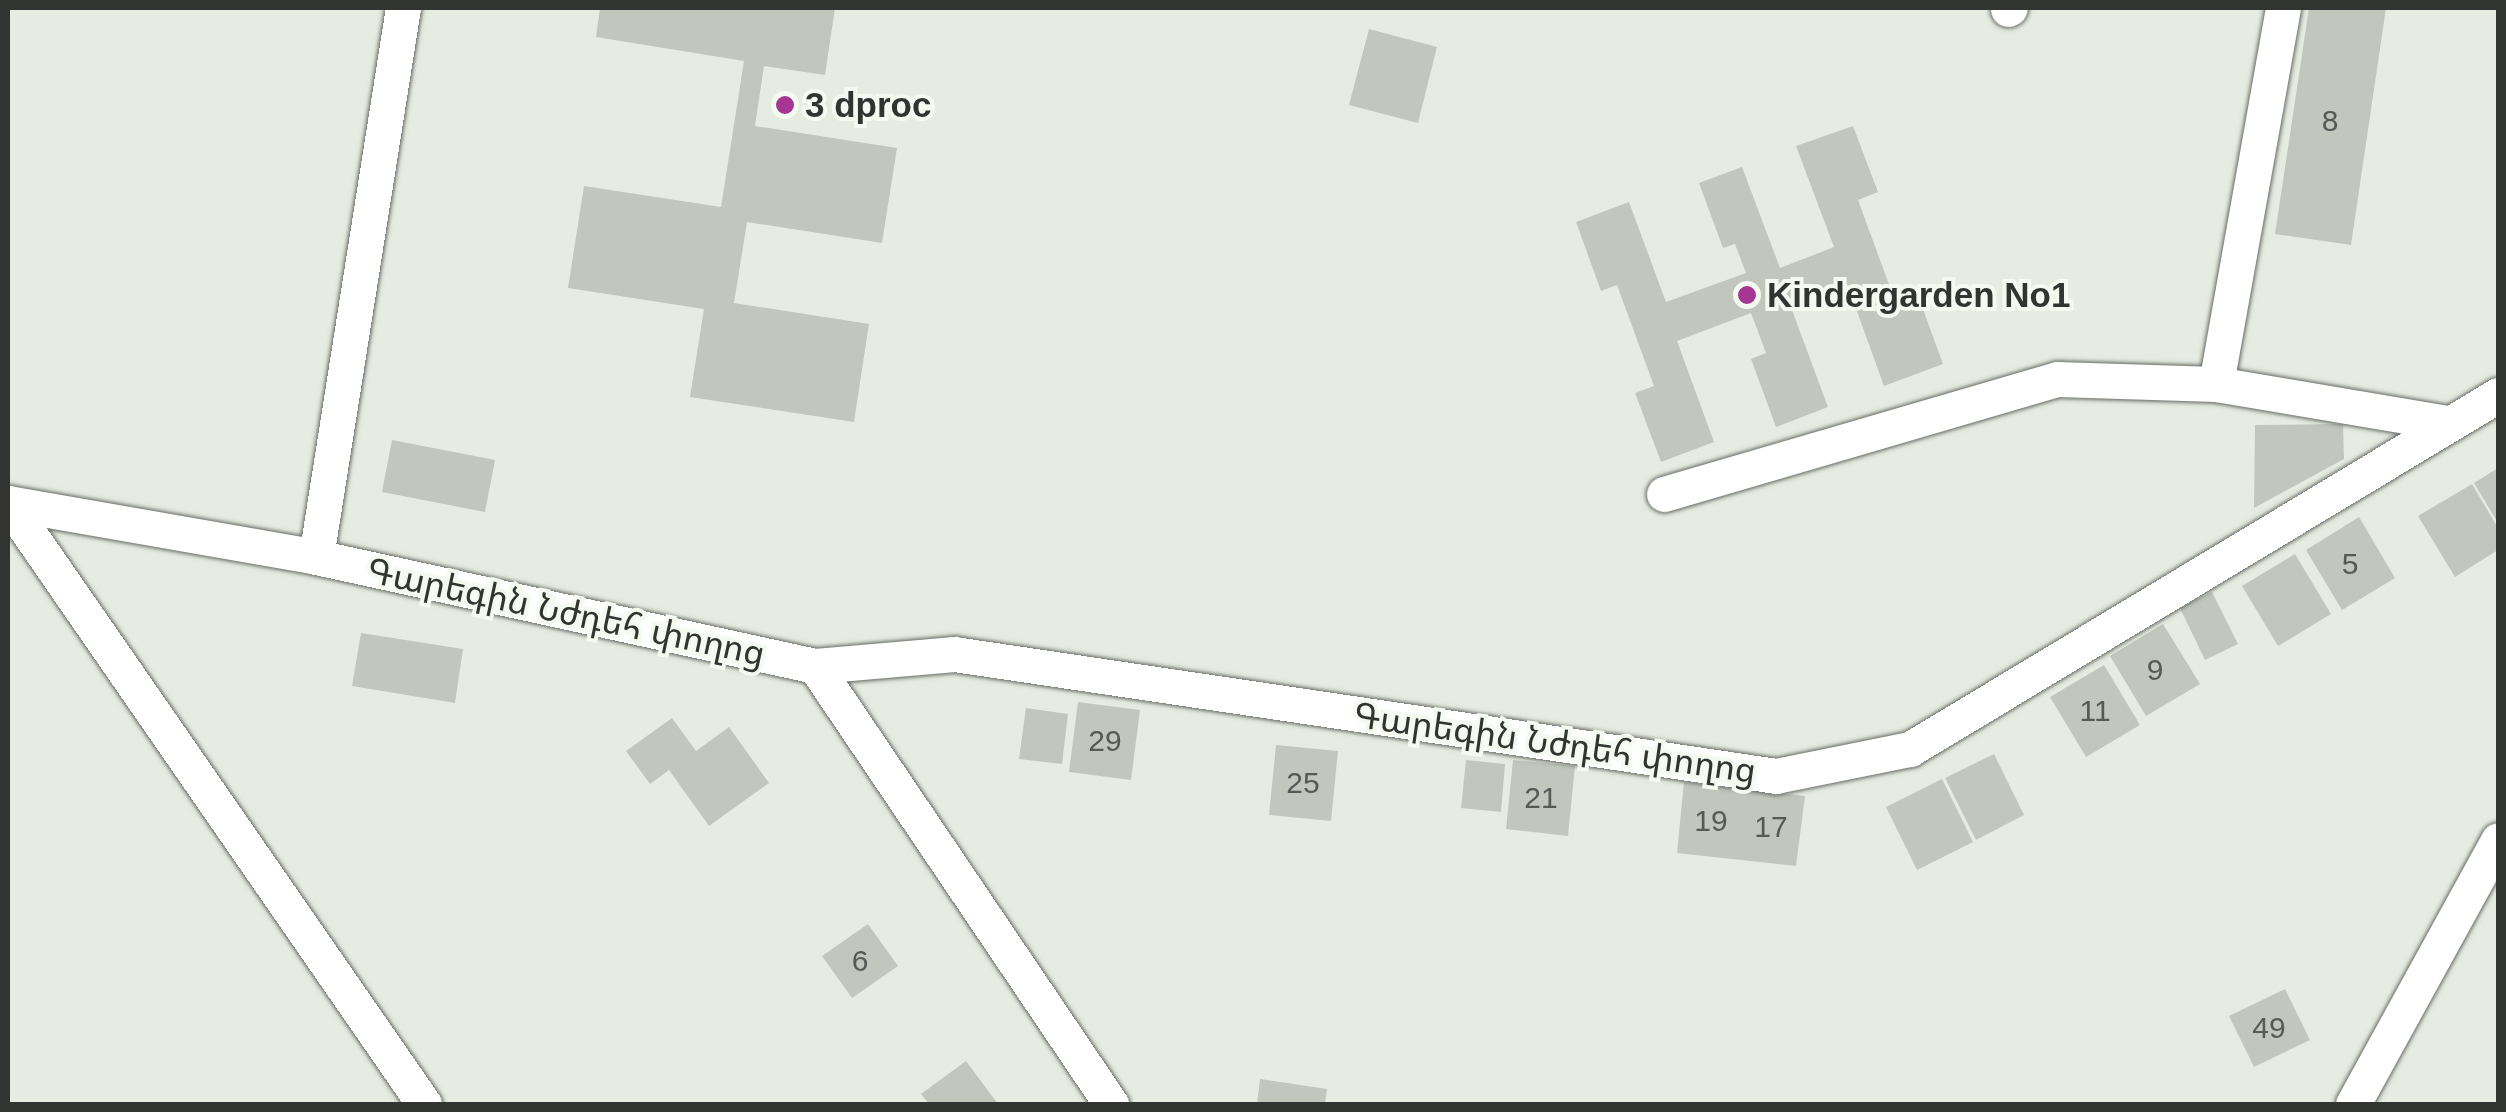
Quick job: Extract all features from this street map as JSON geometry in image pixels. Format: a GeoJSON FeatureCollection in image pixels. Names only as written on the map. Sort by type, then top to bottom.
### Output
{"type":"FeatureCollection","features":[{"type":"Feature","properties":{"kind":"street"},"geometry":{"type":"LineString","coordinates":[[316,557],[404,8]]}},
{"type":"Feature","properties":{"kind":"street"},"geometry":{"type":"LineString","coordinates":[[2216,384],[2284,8]]}},
{"type":"Feature","properties":{"kind":"street"},"geometry":{"type":"LineString","coordinates":[[1664,494],[2057,380],[2216,384],[2446,423]]}},
{"type":"Feature","properties":{"kind":"street","name":"Գարեգին Նժդեհ փողոց"},"geometry":{"type":"LineString","coordinates":[[8,503],[316,557],[815,666],[954,654],[1776,776],[1910,750],[2446,423],[2498,396]]}},
{"type":"Feature","properties":{"kind":"street"},"geometry":{"type":"LineString","coordinates":[[8,503],[424,1104]]}},
{"type":"Feature","properties":{"kind":"street","name":"Գարեգին Նժդեհ փողոց"},"geometry":{"type":"LineString","coordinates":[[815,666],[1111,1104]]}},
{"type":"Feature","properties":{"kind":"street"},"geometry":{"type":"LineString","coordinates":[[2352,1104],[2498,840]]}},
{"type":"Feature","properties":{"kind":"building"},"geometry":{"type":"Polygon","coordinates":[[[600,8],[835,8],[825,75],[764,66],[755,126],[897,148],[882,243],[747,222],[734,303],[869,324],[854,422],[690,397],[704,309],[568,288],[584,186],[721,207],[744,61],[596,37],[600,8]]]}},
{"type":"Feature","properties":{"kind":"building"},"geometry":{"type":"Polygon","coordinates":[[[2309,8],[2386,8],[2351,245],[2275,234],[2309,8]]]}},
{"type":"Feature","properties":{"kind":"building"},"geometry":{"type":"Polygon","coordinates":[[[1369,29],[1437,47],[1418,123],[1349,105],[1369,29]]]}},
{"type":"Feature","properties":{"kind":"building","name":"Kindergarden No1"},"geometry":{"type":"Polygon","coordinates":[[[1853,126],[1878,192],[1858,200],[1894,298],[1916,290],[1943,364],[1884,386],[1846,281],[1789,302],[1828,407],[1776,427],[1751,359],[1766,353],[1751,313],[1677,341],[1714,442],[1661,462],[1635,393],[1654,386],[1617,285],[1601,291],[1576,222],[1629,202],[1666,302],[1746,273],[1735,244],[1723,248],[1699,183],[1742,167],[1780,268],[1834,247],[1796,146],[1853,126]]]}},
{"type":"Feature","properties":{"kind":"building"},"geometry":{"type":"Polygon","coordinates":[[[2343,424],[2344,459],[2254,508],[2255,425],[2343,424]]]}},
{"type":"Feature","properties":{"kind":"building"},"geometry":{"type":"Polygon","coordinates":[[[392,440],[495,460],[485,512],[382,492],[392,440]]]}},
{"type":"Feature","properties":{"kind":"building"},"geometry":{"type":"Polygon","coordinates":[[[2498,468],[2498,523],[2474,483],[2498,468]]]}},
{"type":"Feature","properties":{"kind":"building"},"geometry":{"type":"Polygon","coordinates":[[[2472,484],[2498,528],[2498,550],[2455,577],[2418,516],[2472,484]]]}},
{"type":"Feature","properties":{"kind":"building"},"geometry":{"type":"Polygon","coordinates":[[[2359,517],[2395,578],[2342,610],[2306,550],[2359,517]]]}},
{"type":"Feature","properties":{"kind":"building"},"geometry":{"type":"Polygon","coordinates":[[[2295,554],[2331,614],[2278,646],[2242,586],[2295,554]]]}},
{"type":"Feature","properties":{"kind":"building"},"geometry":{"type":"Polygon","coordinates":[[[2212,592],[2238,644],[2205,660],[2180,608],[2212,592]]]}},
{"type":"Feature","properties":{"kind":"building"},"geometry":{"type":"Polygon","coordinates":[[[2163,624],[2200,684],[2146,716],[2110,656],[2163,624]]]}},
{"type":"Feature","properties":{"kind":"building"},"geometry":{"type":"Polygon","coordinates":[[[361,633],[463,649],[455,703],[352,686],[361,633]]]}},
{"type":"Feature","properties":{"kind":"building"},"geometry":{"type":"Polygon","coordinates":[[[2104,665],[2140,725],[2086,757],[2050,697],[2104,665]]]}},
{"type":"Feature","properties":{"kind":"building"},"geometry":{"type":"Polygon","coordinates":[[[1078,702],[1140,710],[1131,780],[1069,772],[1078,702]]]}},
{"type":"Feature","properties":{"kind":"building"},"geometry":{"type":"Polygon","coordinates":[[[1026,708],[1068,714],[1062,764],[1019,759],[1026,708]]]}},
{"type":"Feature","properties":{"kind":"building"},"geometry":{"type":"Polygon","coordinates":[[[672,718],[696,751],[729,727],[769,783],[709,826],[669,770],[650,784],[626,751],[672,718]]]}},
{"type":"Feature","properties":{"kind":"building"},"geometry":{"type":"Polygon","coordinates":[[[1276,745],[1338,751],[1331,821],[1269,815],[1276,745]]]}},
{"type":"Feature","properties":{"kind":"building"},"geometry":{"type":"Polygon","coordinates":[[[1994,754],[2024,815],[1976,840],[1945,778],[1994,754]]]}},
{"type":"Feature","properties":{"kind":"building"},"geometry":{"type":"Polygon","coordinates":[[[1466,760],[1505,764],[1501,812],[1461,808],[1466,760]]]}},
{"type":"Feature","properties":{"kind":"building"},"geometry":{"type":"Polygon","coordinates":[[[1513,760],[1575,766],[1568,836],[1506,829],[1513,760]]]}},
{"type":"Feature","properties":{"kind":"building"},"geometry":{"type":"Polygon","coordinates":[[[1942,779],[1973,842],[1917,870],[1886,807],[1942,779]]]}},
{"type":"Feature","properties":{"kind":"building"},"geometry":{"type":"Polygon","coordinates":[[[1684,782],[1805,796],[1796,866],[1677,853],[1684,782]]]}},
{"type":"Feature","properties":{"kind":"building"},"geometry":{"type":"Polygon","coordinates":[[[868,924],[898,966],[852,998],[822,956],[868,924]]]}},
{"type":"Feature","properties":{"kind":"building"},"geometry":{"type":"Polygon","coordinates":[[[2285,989],[2310,1040],[2254,1067],[2229,1016],[2285,989]]]}},
{"type":"Feature","properties":{"kind":"building"},"geometry":{"type":"Polygon","coordinates":[[[966,1061],[998,1104],[929,1104],[921,1094],[966,1061]]]}},
{"type":"Feature","properties":{"kind":"building"},"geometry":{"type":"Polygon","coordinates":[[[1260,1079],[1327,1089],[1325,1104],[1257,1104],[1260,1079]]]}},
{"type":"Feature","properties":{"kind":"place","name":"3 dproc"},"geometry":{"type":"Point","coordinates":[785,105]}},
{"type":"Feature","properties":{"kind":"place","name":"Kindergarden No1"},"geometry":{"type":"Point","coordinates":[1747,295]}}]}
